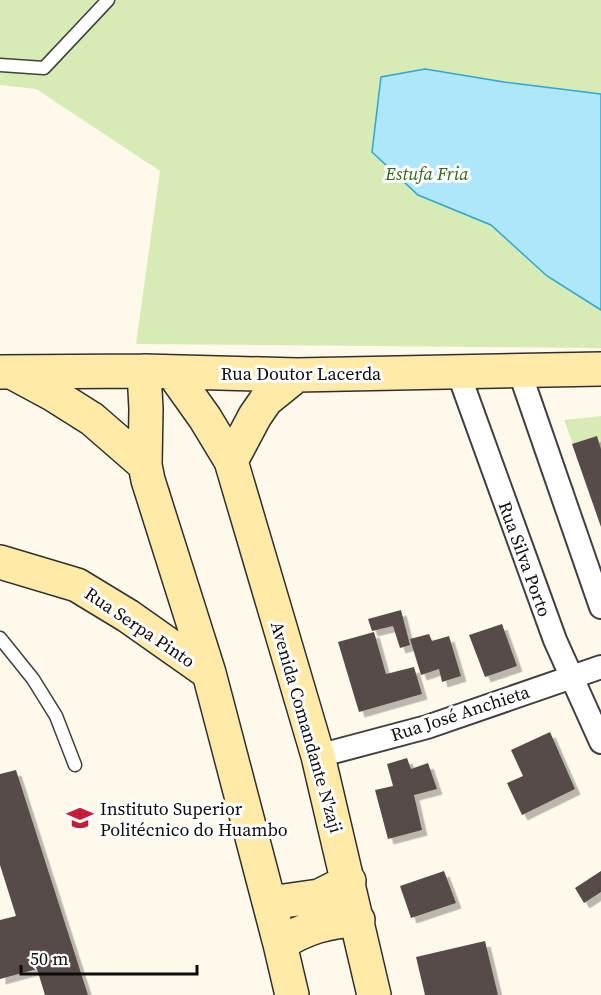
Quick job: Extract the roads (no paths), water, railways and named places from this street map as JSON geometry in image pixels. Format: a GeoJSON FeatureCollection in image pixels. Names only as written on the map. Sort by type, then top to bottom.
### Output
{"type":"FeatureCollection","features":[{"type":"Feature","properties":{"kind":"street","name":"Rua Doutor Lacerda"},"geometry":{"type":"LineString","coordinates":[[5,372],[297,375],[601,369]]}},
{"type":"Feature","properties":{"kind":"street"},"geometry":{"type":"LineString","coordinates":[[519,370],[601,607]]}},
{"type":"Feature","properties":{"kind":"street"},"geometry":{"type":"LineString","coordinates":[[5,372],[54,395],[92,419],[145,465]]}},
{"type":"Feature","properties":{"kind":"street"},"geometry":{"type":"LineString","coordinates":[[158,372],[147,409],[145,465],[209,674],[292,995]]}},
{"type":"Feature","properties":{"kind":"street","name":"Avenida Comandante N'zaji"},"geometry":{"type":"LineString","coordinates":[[158,372],[205,418],[231,461],[318,756],[374,995]]}},
{"type":"Feature","properties":{"kind":"street","name":"Rua Silva Porto"},"geometry":{"type":"LineString","coordinates":[[458,372],[555,640],[600,735]]}},
{"type":"Feature","properties":{"kind":"street"},"geometry":{"type":"LineString","coordinates":[[231,461],[266,400],[297,375]]}},
{"type":"Feature","properties":{"kind":"street","name":"Rua Serpa Pinto"},"geometry":{"type":"LineString","coordinates":[[0,562],[77,585],[128,616],[209,674]]}},
{"type":"Feature","properties":{"kind":"street","name":"Rua José Anchieta"},"geometry":{"type":"LineString","coordinates":[[318,756],[426,727],[601,667]]}},
{"type":"Feature","properties":{"kind":"street"},"geometry":{"type":"LineString","coordinates":[[270,903],[320,896],[349,881]]}},
{"type":"Feature","properties":{"kind":"street"},"geometry":{"type":"LineString","coordinates":[[280,944],[298,933],[317,926],[336,921],[358,920]]}},
{"type":"Feature","properties":{"kind":"lane"},"geometry":{"type":"LineString","coordinates":[[0,65],[44,68],[108,0]]}},
{"type":"Feature","properties":{"kind":"lane"},"geometry":{"type":"LineString","coordinates":[[0,638],[33,679],[56,716],[75,765]]}},
{"type":"Feature","properties":{"kind":"water"},"geometry":{"type":"Polygon","coordinates":[[[425,69],[601,94],[601,310],[547,276],[491,225],[418,195],[372,152],[381,77],[425,69]]]}},
{"type":"Feature","properties":{"kind":"place","name":"Instituto Superior Politécnico do Huambo"},"geometry":{"type":"Point","coordinates":[80,818]}},
{"type":"Feature","properties":{"kind":"park label","name":"Estufa Fria"},"geometry":{"type":"Point","coordinates":[427,173]}}]}
